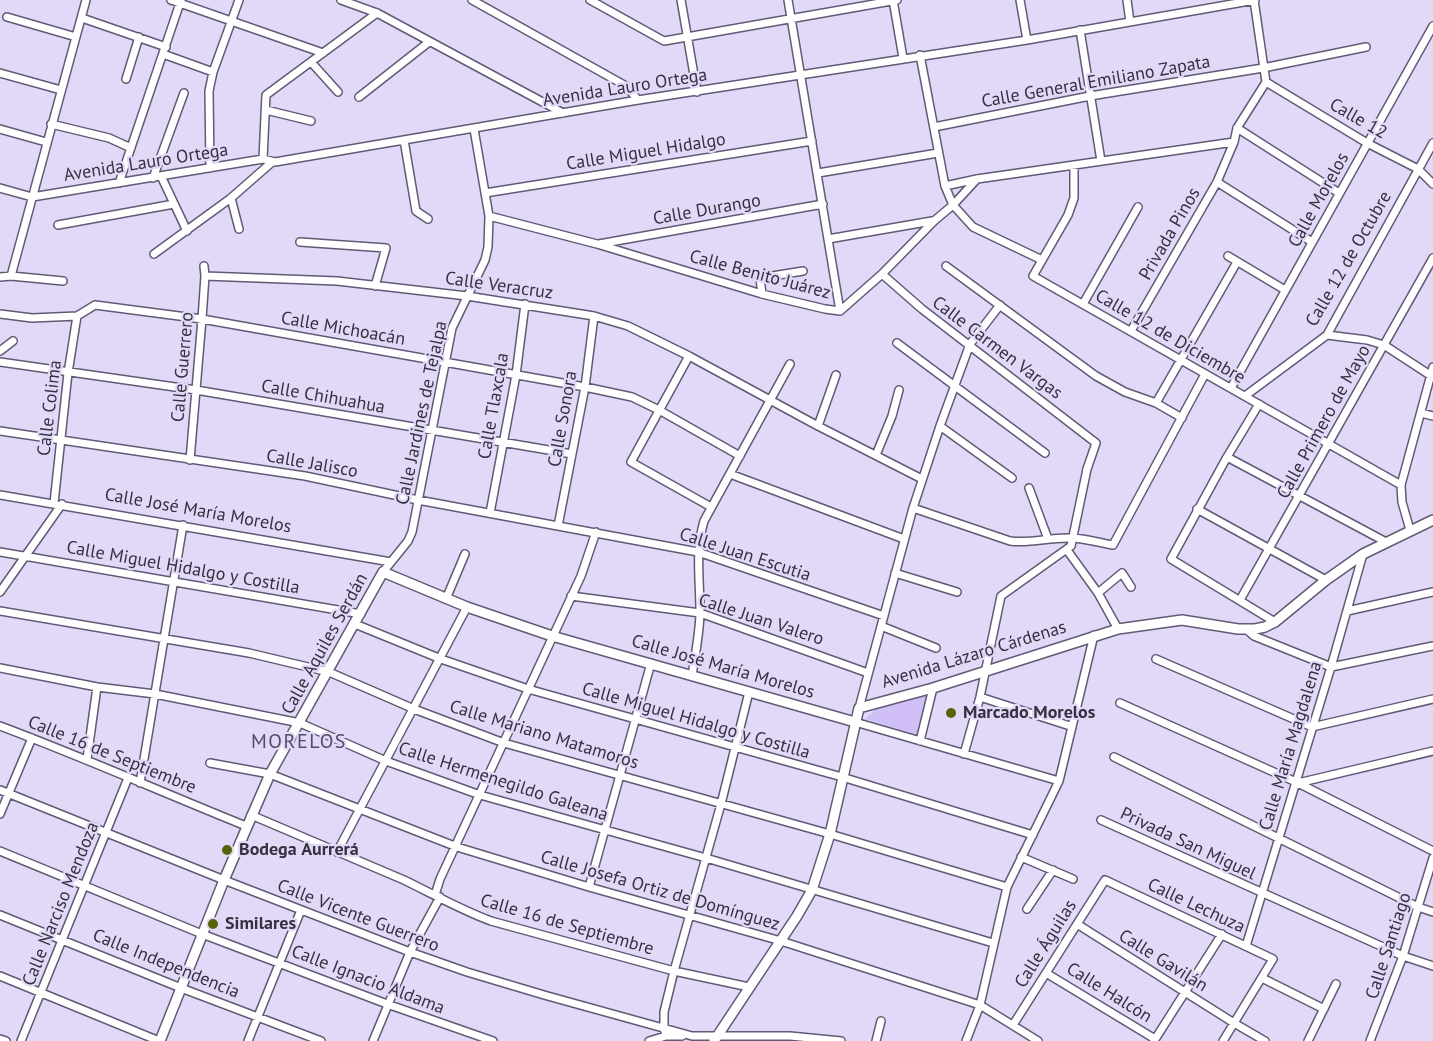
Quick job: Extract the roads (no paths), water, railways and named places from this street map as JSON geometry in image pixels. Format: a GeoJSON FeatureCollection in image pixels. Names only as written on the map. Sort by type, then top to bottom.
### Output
{"type":"FeatureCollection","features":[{"type":"Feature","properties":{"kind":"street"},"geometry":{"type":"LineString","coordinates":[[11,276],[86,0]]}},
{"type":"Feature","properties":{"kind":"street"},"geometry":{"type":"LineString","coordinates":[[171,0],[323,53]]}},
{"type":"Feature","properties":{"kind":"street"},"geometry":{"type":"LineString","coordinates":[[210,168],[209,91],[213,72],[239,0]]}},
{"type":"Feature","properties":{"kind":"street"},"geometry":{"type":"LineString","coordinates":[[341,0],[377,13],[564,113]]}},
{"type":"Feature","properties":{"kind":"street"},"geometry":{"type":"LineString","coordinates":[[472,0],[626,86],[638,100]]}},
{"type":"Feature","properties":{"kind":"street"},"geometry":{"type":"LineString","coordinates":[[590,0],[664,40],[791,20],[894,0],[903,58]]}},
{"type":"Feature","properties":{"kind":"street"},"geometry":{"type":"LineString","coordinates":[[681,0],[697,92]]}},
{"type":"Feature","properties":{"kind":"street"},"geometry":{"type":"LineString","coordinates":[[788,0],[840,311]]}},
{"type":"Feature","properties":{"kind":"street"},"geometry":{"type":"LineString","coordinates":[[1020,0],[1027,40]]}},
{"type":"Feature","properties":{"kind":"street"},"geometry":{"type":"LineString","coordinates":[[1126,0],[1130,22]]}},
{"type":"Feature","properties":{"kind":"street"},"geometry":{"type":"LineString","coordinates":[[1255,0],[1266,82],[1237,128],[1339,193]]}},
{"type":"Feature","properties":{"kind":"street","name":"Avenida Lauro Ortega"},"geometry":{"type":"LineString","coordinates":[[271,163],[638,100],[1027,40],[1255,0]]}},
{"type":"Feature","properties":{"kind":"street"},"geometry":{"type":"LineString","coordinates":[[120,183],[181,2]]}},
{"type":"Feature","properties":{"kind":"street"},"geometry":{"type":"LineString","coordinates":[[154,254],[231,198],[271,163],[263,159],[266,95],[377,13]]}},
{"type":"Feature","properties":{"kind":"street"},"geometry":{"type":"LineString","coordinates":[[7,17],[76,37]]}},
{"type":"Feature","properties":{"kind":"street"},"geometry":{"type":"LineString","coordinates":[[82,18],[166,46]]}},
{"type":"Feature","properties":{"kind":"street","name":"Calle Morelos"},"geometry":{"type":"LineString","coordinates":[[1231,388],[1433,26]]}},
{"type":"Feature","properties":{"kind":"street"},"geometry":{"type":"LineString","coordinates":[[1080,30],[1101,161]]}},
{"type":"Feature","properties":{"kind":"street"},"geometry":{"type":"LineString","coordinates":[[126,79],[139,37]]}},
{"type":"Feature","properties":{"kind":"street"},"geometry":{"type":"LineString","coordinates":[[359,97],[429,42]]}},
{"type":"Feature","properties":{"kind":"street","name":"Calle General Emiliano Zapata"},"geometry":{"type":"LineString","coordinates":[[934,127],[1090,96],[1263,68],[1366,47]]}},
{"type":"Feature","properties":{"kind":"street"},"geometry":{"type":"LineString","coordinates":[[163,54],[213,72]]}},
{"type":"Feature","properties":{"kind":"street"},"geometry":{"type":"LineString","coordinates":[[920,55],[945,186],[953,205],[973,227],[1042,260],[1068,215],[1074,198],[1074,165]]}},
{"type":"Feature","properties":{"kind":"street"},"geometry":{"type":"LineString","coordinates":[[311,62],[338,92]]}},
{"type":"Feature","properties":{"kind":"street"},"geometry":{"type":"LineString","coordinates":[[0,73],[61,90]]}},
{"type":"Feature","properties":{"kind":"street","name":"Calle 12"},"geometry":{"type":"LineString","coordinates":[[1266,82],[1367,143],[1418,169],[1433,184]]}},
{"type":"Feature","properties":{"kind":"street"},"geometry":{"type":"LineString","coordinates":[[184,93],[157,177],[187,231]]}},
{"type":"Feature","properties":{"kind":"street"},"geometry":{"type":"LineString","coordinates":[[266,110],[311,121]]}},
{"type":"Feature","properties":{"kind":"street"},"geometry":{"type":"LineString","coordinates":[[51,124],[109,138],[131,148]]}},
{"type":"Feature","properties":{"kind":"street","name":"Privada Pinos"},"geometry":{"type":"LineString","coordinates":[[1131,331],[1217,182],[1234,142],[1237,128]]}},
{"type":"Feature","properties":{"kind":"street"},"geometry":{"type":"LineString","coordinates":[[0,129],[46,142]]}},
{"type":"Feature","properties":{"kind":"street","name":"Calle Jardines de Tejalpa"},"geometry":{"type":"LineString","coordinates":[[412,532],[452,328],[485,260],[489,238],[489,216],[474,129]]}},
{"type":"Feature","properties":{"kind":"street"},"geometry":{"type":"LineString","coordinates":[[404,140],[416,211],[428,219]]}},
{"type":"Feature","properties":{"kind":"street","name":"Calle Miguel Hidalgo"},"geometry":{"type":"LineString","coordinates":[[485,193],[812,141]]}},
{"type":"Feature","properties":{"kind":"street"},"geometry":{"type":"LineString","coordinates":[[945,186],[977,178],[1234,142]]}},
{"type":"Feature","properties":{"kind":"street","name":"Calle 12 de Octubre"},"geometry":{"type":"LineString","coordinates":[[1245,396],[1327,335],[1433,143]]}},
{"type":"Feature","properties":{"kind":"street"},"geometry":{"type":"LineString","coordinates":[[818,173],[938,153]]}},
{"type":"Feature","properties":{"kind":"street","name":"Avenida Lauro Ortega"},"geometry":{"type":"LineString","coordinates":[[0,188],[32,197],[263,159]]}},
{"type":"Feature","properties":{"kind":"street","name":"Calle Benito Juárez"},"geometry":{"type":"LineString","coordinates":[[489,216],[597,244],[762,294],[840,311],[882,274],[953,205],[977,178]]}},
{"type":"Feature","properties":{"kind":"street"},"geometry":{"type":"LineString","coordinates":[[1217,182],[1312,242]]}},
{"type":"Feature","properties":{"kind":"street"},"geometry":{"type":"LineString","coordinates":[[231,198],[239,229]]}},
{"type":"Feature","properties":{"kind":"street"},"geometry":{"type":"LineString","coordinates":[[58,225],[174,204]]}},
{"type":"Feature","properties":{"kind":"street","name":"Calle Durango"},"geometry":{"type":"LineString","coordinates":[[597,244],[823,204]]}},
{"type":"Feature","properties":{"kind":"street"},"geometry":{"type":"LineString","coordinates":[[1083,304],[1138,207]]}},
{"type":"Feature","properties":{"kind":"street"},"geometry":{"type":"LineString","coordinates":[[828,239],[934,221]]}},
{"type":"Feature","properties":{"kind":"street"},"geometry":{"type":"LineString","coordinates":[[300,242],[386,248],[375,285]]}},
{"type":"Feature","properties":{"kind":"street"},"geometry":{"type":"LineString","coordinates":[[1228,256],[1285,290]]}},
{"type":"Feature","properties":{"kind":"street","name":"Calle Primero de Mayo"},"geometry":{"type":"LineString","coordinates":[[1240,600],[1433,258]]}},
{"type":"Feature","properties":{"kind":"street","name":"Calle 12 de Diciembre"},"geometry":{"type":"LineString","coordinates":[[1042,260],[1033,276],[1401,485]]}},
{"type":"Feature","properties":{"kind":"street"},"geometry":{"type":"LineString","coordinates":[[1156,403],[1237,262]]}},
{"type":"Feature","properties":{"kind":"street","name":"Calle Guerrero"},"geometry":{"type":"LineString","coordinates":[[190,460],[202,319],[204,266]]}},
{"type":"Feature","properties":{"kind":"street"},"geometry":{"type":"LineString","coordinates":[[946,266],[1096,376],[1125,392],[1156,403],[1182,418]]}},
{"type":"Feature","properties":{"kind":"street"},"geometry":{"type":"LineString","coordinates":[[762,294],[760,278],[803,271]]}},
{"type":"Feature","properties":{"kind":"street","name":"Calle Carmen Vargas"},"geometry":{"type":"LineString","coordinates":[[882,274],[922,309],[1096,443],[1087,470],[1073,537]]}},
{"type":"Feature","properties":{"kind":"street","name":"Calle Veracruz"},"geometry":{"type":"LineString","coordinates":[[205,276],[337,281],[467,296],[594,316],[628,326],[689,356],[769,401],[922,479]]}},
{"type":"Feature","properties":{"kind":"street"},"geometry":{"type":"LineString","coordinates":[[0,277],[63,281]]}},
{"type":"Feature","properties":{"kind":"street","name":"Calle Tlaxcala"},"geometry":{"type":"LineString","coordinates":[[490,513],[516,375],[525,304]]}},
{"type":"Feature","properties":{"kind":"street","name":"Calle Michoacán"},"geometry":{"type":"LineString","coordinates":[[77,316],[95,305],[202,319],[585,387],[632,398],[659,410],[740,456]]}},
{"type":"Feature","properties":{"kind":"street"},"geometry":{"type":"LineString","coordinates":[[715,1039],[781,941],[812,890],[830,834],[855,723],[922,479],[969,344],[1000,305]]}},
{"type":"Feature","properties":{"kind":"street"},"geometry":{"type":"LineString","coordinates":[[0,314],[32,318],[77,316]]}},
{"type":"Feature","properties":{"kind":"street","name":"Calle Colima"},"geometry":{"type":"LineString","coordinates":[[58,504],[60,440],[77,316]]}},
{"type":"Feature","properties":{"kind":"street","name":"Calle Sonora"},"geometry":{"type":"LineString","coordinates":[[558,526],[585,387],[594,316]]}},
{"type":"Feature","properties":{"kind":"street"},"geometry":{"type":"LineString","coordinates":[[1327,335],[1367,340],[1384,345],[1431,377]]}},
{"type":"Feature","properties":{"kind":"street"},"geometry":{"type":"LineString","coordinates":[[0,351],[13,341]]}},
{"type":"Feature","properties":{"kind":"street"},"geometry":{"type":"LineString","coordinates":[[897,343],[1045,453]]}},
{"type":"Feature","properties":{"kind":"street"},"geometry":{"type":"LineString","coordinates":[[689,356],[631,462],[711,507]]}},
{"type":"Feature","properties":{"kind":"street","name":"Calle Chihuahua"},"geometry":{"type":"LineString","coordinates":[[0,362],[68,374],[196,390],[572,454]]}},
{"type":"Feature","properties":{"kind":"street"},"geometry":{"type":"LineString","coordinates":[[692,676],[700,613],[699,538],[711,507],[790,364]]}},
{"type":"Feature","properties":{"kind":"street"},"geometry":{"type":"LineString","coordinates":[[1410,530],[1402,502],[1401,485],[1433,367]]}},
{"type":"Feature","properties":{"kind":"street"},"geometry":{"type":"LineString","coordinates":[[913,508],[1010,541],[1023,543],[1073,537],[1113,545],[1205,374]]}},
{"type":"Feature","properties":{"kind":"street"},"geometry":{"type":"LineString","coordinates":[[818,426],[836,375]]}},
{"type":"Feature","properties":{"kind":"street"},"geometry":{"type":"LineString","coordinates":[[876,455],[892,416],[899,390]]}},
{"type":"Feature","properties":{"kind":"street"},"geometry":{"type":"LineString","coordinates":[[1259,404],[1197,509],[1171,559],[1275,621]]}},
{"type":"Feature","properties":{"kind":"street"},"geometry":{"type":"LineString","coordinates":[[1421,413],[1433,416]]}},
{"type":"Feature","properties":{"kind":"street"},"geometry":{"type":"LineString","coordinates":[[940,426],[1012,478]]}},
{"type":"Feature","properties":{"kind":"street","name":"Calle Jalisco"},"geometry":{"type":"LineString","coordinates":[[0,431],[305,476],[558,526]]}},
{"type":"Feature","properties":{"kind":"street"},"geometry":{"type":"LineString","coordinates":[[1227,457],[1386,542]]}},
{"type":"Feature","properties":{"kind":"street"},"geometry":{"type":"LineString","coordinates":[[730,474],[904,539]]}},
{"type":"Feature","properties":{"kind":"street"},"geometry":{"type":"LineString","coordinates":[[1029,488],[1048,539]]}},
{"type":"Feature","properties":{"kind":"street","name":"Calle José María Morelos"},"geometry":{"type":"LineString","coordinates":[[0,495],[391,561]]}},
{"type":"Feature","properties":{"kind":"street"},"geometry":{"type":"LineString","coordinates":[[0,592],[26,556],[58,504]]}},
{"type":"Feature","properties":{"kind":"street"},"geometry":{"type":"LineString","coordinates":[[1197,509],[1326,580]]}},
{"type":"Feature","properties":{"kind":"street","name":"Avenida Lázaro Cárdenas"},"geometry":{"type":"LineString","coordinates":[[859,708],[933,688],[1118,629],[1182,620],[1246,629],[1265,627],[1363,554],[1433,520]]}},
{"type":"Feature","properties":{"kind":"street"},"geometry":{"type":"LineString","coordinates":[[140,783],[183,525]]}},
{"type":"Feature","properties":{"kind":"street","name":"Calle Juan Escutia"},"geometry":{"type":"LineString","coordinates":[[558,526],[698,552],[884,616]]}},
{"type":"Feature","properties":{"kind":"street","name":"Calle Aquiles Serdán"},"geometry":{"type":"LineString","coordinates":[[159,1041],[250,815],[270,774],[383,572],[408,541],[412,532]]}},
{"type":"Feature","properties":{"kind":"street"},"geometry":{"type":"LineString","coordinates":[[373,1041],[387,1004],[437,896],[440,879],[457,847],[581,576],[596,532]]}},
{"type":"Feature","properties":{"kind":"street"},"geometry":{"type":"LineString","coordinates":[[964,754],[980,698],[1001,596],[1067,550],[1071,546],[1073,537]]}},
{"type":"Feature","properties":{"kind":"street"},"geometry":{"type":"LineString","coordinates":[[1067,550],[1098,593],[1118,629]]}},
{"type":"Feature","properties":{"kind":"street","name":"Calle Miguel Hidalgo y Costilla"},"geometry":{"type":"LineString","coordinates":[[0,552],[361,614]]}},
{"type":"Feature","properties":{"kind":"street"},"geometry":{"type":"LineString","coordinates":[[446,598],[465,554]]}},
{"type":"Feature","properties":{"kind":"street","name":"Calle María Magdalena"},"geometry":{"type":"LineString","coordinates":[[1246,946],[1297,782],[1363,554]]}},
{"type":"Feature","properties":{"kind":"street","name":"Calle José María Morelos"},"geometry":{"type":"LineString","coordinates":[[383,572],[467,607],[552,636],[1059,781]]}},
{"type":"Feature","properties":{"kind":"street"},"geometry":{"type":"LineString","coordinates":[[895,573],[957,592]]}},
{"type":"Feature","properties":{"kind":"street"},"geometry":{"type":"LineString","coordinates":[[1098,593],[1122,573],[1131,587]]}},
{"type":"Feature","properties":{"kind":"street"},"geometry":{"type":"LineString","coordinates":[[1347,611],[1433,592]]}},
{"type":"Feature","properties":{"kind":"street","name":"Calle Juan Valero"},"geometry":{"type":"LineString","coordinates":[[571,596],[700,613],[868,673]]}},
{"type":"Feature","properties":{"kind":"street"},"geometry":{"type":"LineString","coordinates":[[337,852],[467,607]]}},
{"type":"Feature","properties":{"kind":"street","name":"Calle Mariano Matamoros"},"geometry":{"type":"LineString","coordinates":[[0,611],[249,653],[329,672],[414,709],[504,743],[830,834],[1007,887]]}},
{"type":"Feature","properties":{"kind":"street","name":"Calle Miguel Hidalgo y Costilla"},"geometry":{"type":"LineString","coordinates":[[355,624],[441,659],[528,689],[842,777],[1033,835]]}},
{"type":"Feature","properties":{"kind":"street"},"geometry":{"type":"LineString","coordinates":[[881,626],[936,648]]}},
{"type":"Feature","properties":{"kind":"street"},"geometry":{"type":"LineString","coordinates":[[1246,629],[1254,636],[1331,667],[1433,646]]}},
{"type":"Feature","properties":{"kind":"street"},"geometry":{"type":"LineString","coordinates":[[966,1041],[980,1005],[1007,887],[1059,781],[1070,726],[1094,635]]}},
{"type":"Feature","properties":{"kind":"street"},"geometry":{"type":"LineString","coordinates":[[1156,659],[1312,727],[1433,699]]}},
{"type":"Feature","properties":{"kind":"street"},"geometry":{"type":"LineString","coordinates":[[589,887],[651,663]]}},
{"type":"Feature","properties":{"kind":"street","name":"Calle Hermenegildo Galeana"},"geometry":{"type":"LineString","coordinates":[[0,668],[97,687],[155,694],[300,723],[386,761],[480,795],[706,858],[993,943]]}},
{"type":"Feature","properties":{"kind":"street"},"geometry":{"type":"LineString","coordinates":[[87,759],[97,687]]}},
{"type":"Feature","properties":{"kind":"street"},"geometry":{"type":"LineString","coordinates":[[920,741],[933,688]]}},
{"type":"Feature","properties":{"kind":"street"},"geometry":{"type":"LineString","coordinates":[[666,1036],[664,1012],[749,692]]}},
{"type":"Feature","properties":{"kind":"street"},"geometry":{"type":"LineString","coordinates":[[980,698],[1070,726]]}},
{"type":"Feature","properties":{"kind":"street"},"geometry":{"type":"LineString","coordinates":[[1120,703],[1297,782],[1433,851]]}},
{"type":"Feature","properties":{"kind":"street","name":"Calle 16 de Septiembre"},"geometry":{"type":"LineString","coordinates":[[0,726],[87,759],[246,826]]}},
{"type":"Feature","properties":{"kind":"street"},"geometry":{"type":"LineString","coordinates":[[0,814],[32,738]]}},
{"type":"Feature","properties":{"kind":"street"},"geometry":{"type":"LineString","coordinates":[[1297,782],[1433,751]]}},
{"type":"Feature","properties":{"kind":"street"},"geometry":{"type":"LineString","coordinates":[[1114,757],[1418,907],[1433,912]]}},
{"type":"Feature","properties":{"kind":"street","name":"Calle Josefa Ortiz de Domínguez"},"geometry":{"type":"LineString","coordinates":[[210,763],[270,774],[457,847],[781,941],[980,1005],[1038,1041]]}},
{"type":"Feature","properties":{"kind":"street","name":"Calle Narciso Mendoza"},"geometry":{"type":"LineString","coordinates":[[21,1041],[128,778]]}},
{"type":"Feature","properties":{"kind":"street","name":"Calle Vicente Guerrero"},"geometry":{"type":"LineString","coordinates":[[0,790],[410,952],[544,995],[692,1036],[715,1039],[790,1036],[841,1041]]}},
{"type":"Feature","properties":{"kind":"street","name":"Calle 16 de Septiembre"},"geometry":{"type":"LineString","coordinates":[[250,815],[437,896],[463,911],[491,921],[674,971],[749,987]]}},
{"type":"Feature","properties":{"kind":"street","name":"Privada San Miguel"},"geometry":{"type":"LineString","coordinates":[[1101,820],[1262,894],[1403,956],[1433,966]]}},
{"type":"Feature","properties":{"kind":"street","name":"Calle Ignacio Aldama"},"geometry":{"type":"LineString","coordinates":[[0,852],[202,934],[387,1004],[493,1041]]}},
{"type":"Feature","properties":{"kind":"street"},"geometry":{"type":"LineString","coordinates":[[1021,857],[1073,879]]}},
{"type":"Feature","properties":{"kind":"street","name":"Calle Santiago"},"geometry":{"type":"LineString","coordinates":[[1370,1041],[1403,956],[1433,858]]}},
{"type":"Feature","properties":{"kind":"street"},"geometry":{"type":"LineString","coordinates":[[1027,909],[1053,870]]}},
{"type":"Feature","properties":{"kind":"street","name":"Calle Águilas"},"geometry":{"type":"LineString","coordinates":[[1013,1025],[1105,880]]}},
{"type":"Feature","properties":{"kind":"street","name":"Calle Lechuza"},"geometry":{"type":"LineString","coordinates":[[1105,880],[1274,959],[1262,978]]}},
{"type":"Feature","properties":{"kind":"street"},"geometry":{"type":"LineString","coordinates":[[248,1041],[301,910]]}},
{"type":"Feature","properties":{"kind":"street","name":"Calle Independencia"},"geometry":{"type":"LineString","coordinates":[[0,915],[181,988],[321,1041]]}},
{"type":"Feature","properties":{"kind":"street","name":"Calle Gavilán"},"geometry":{"type":"LineString","coordinates":[[1077,924],[1265,1041]]}},
{"type":"Feature","properties":{"kind":"street"},"geometry":{"type":"LineString","coordinates":[[1155,1040],[1222,934]]}},
{"type":"Feature","properties":{"kind":"street","name":"Calle Halcón"},"geometry":{"type":"LineString","coordinates":[[1046,973],[1155,1040]]}},
{"type":"Feature","properties":{"kind":"street"},"geometry":{"type":"LineString","coordinates":[[0,976],[159,1041]]}},
{"type":"Feature","properties":{"kind":"street"},"geometry":{"type":"LineString","coordinates":[[1223,1041],[1262,978],[1324,1009]]}},
{"type":"Feature","properties":{"kind":"street"},"geometry":{"type":"LineString","coordinates":[[1308,1041],[1336,984]]}},
{"type":"Feature","properties":{"kind":"street"},"geometry":{"type":"LineString","coordinates":[[876,1041],[881,1021]]}},
{"type":"Feature","properties":{"kind":"street"},"geometry":{"type":"LineString","coordinates":[[649,1041],[666,1036],[692,1036]]}},
{"type":"Feature","properties":{"kind":"street"},"geometry":{"type":"LineString","coordinates":[[0,1039],[6,1041]]}},
{"type":"Feature","properties":{"kind":"place","name":"Marcado Morelos"},"geometry":{"type":"Point","coordinates":[951,713]}},
{"type":"Feature","properties":{"kind":"place","name":"Bodega Aurrerá"},"geometry":{"type":"Point","coordinates":[227,850]}},
{"type":"Feature","properties":{"kind":"place","name":"Similares"},"geometry":{"type":"Point","coordinates":[213,924]}},
{"type":"Feature","properties":{"kind":"district","name":"MORELOS"},"geometry":{"type":"Point","coordinates":[299,742]}}]}
